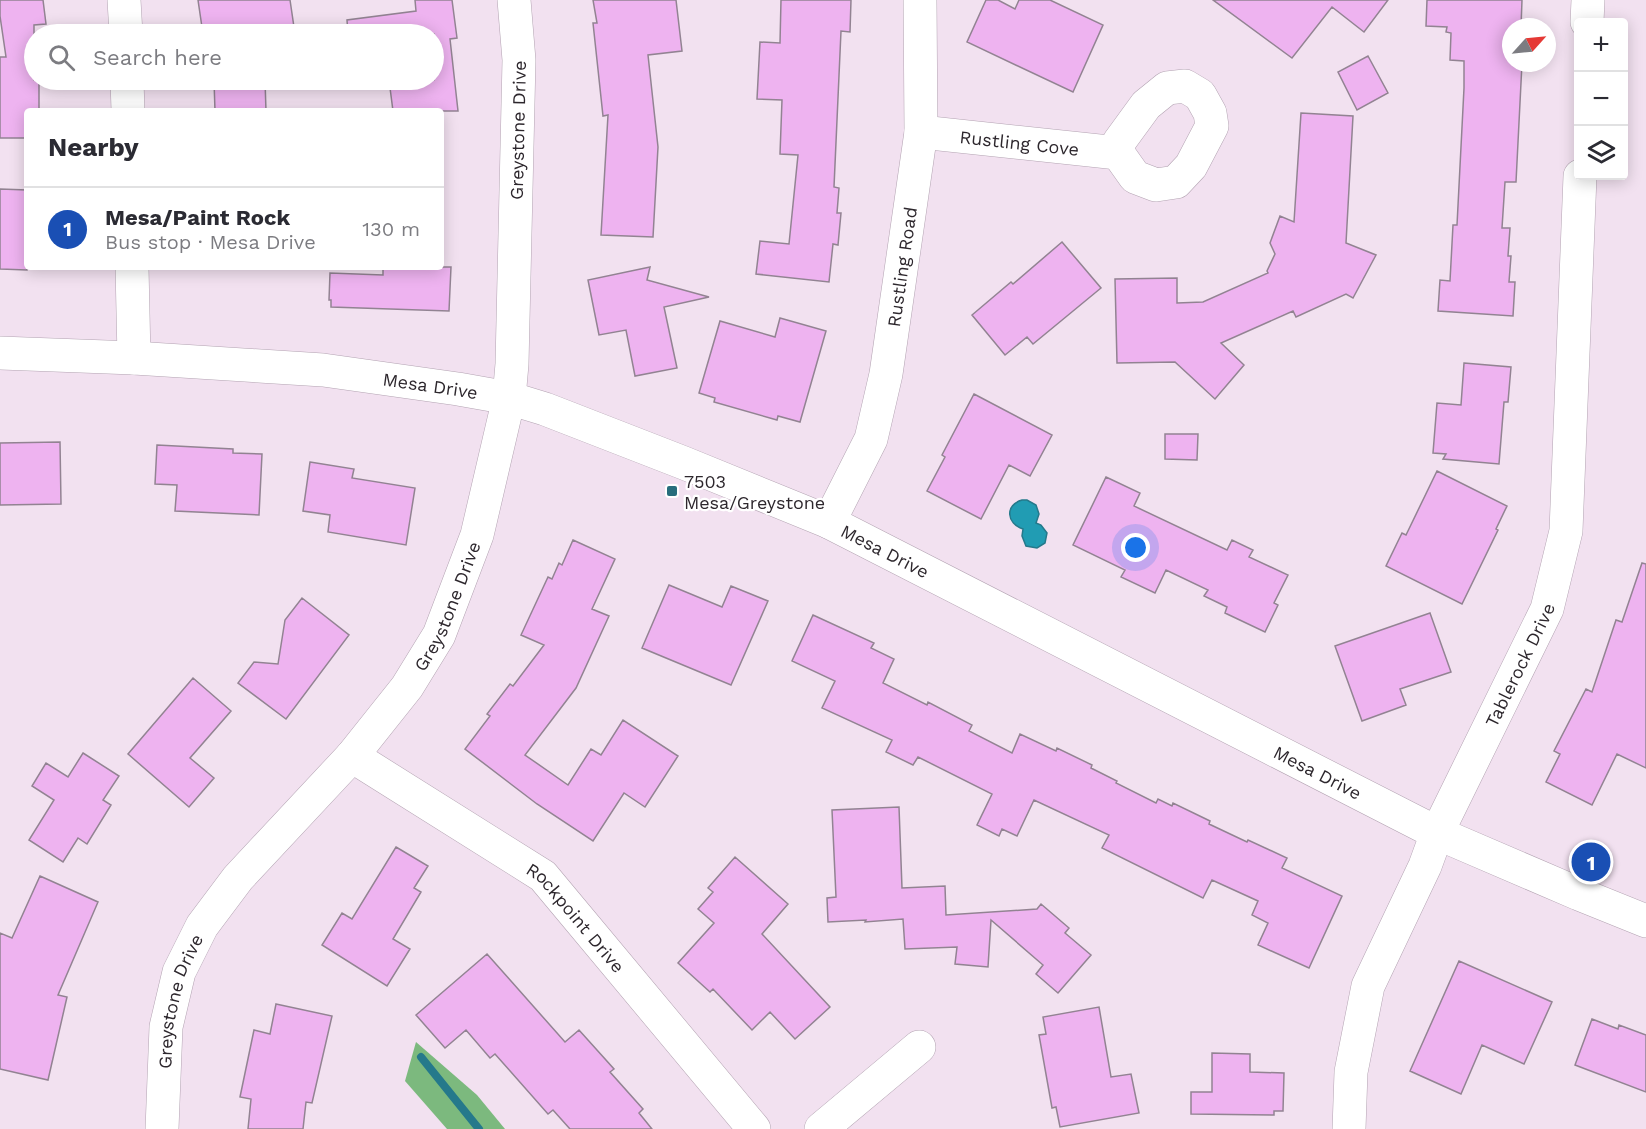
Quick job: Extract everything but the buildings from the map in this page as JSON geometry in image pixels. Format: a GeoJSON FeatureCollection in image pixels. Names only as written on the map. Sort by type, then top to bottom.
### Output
{"type":"FeatureCollection","features":[{"type":"Feature","properties":{"kind":"street"},"geometry":{"type":"LineString","coordinates":[[124,0],[125,24]]}},
{"type":"Feature","properties":{"kind":"street","name":"Greystone Drive"},"geometry":{"type":"LineString","coordinates":[[162,1129],[166,1027],[179,972],[202,926],[238,878],[351,756],[407,687],[440,635],[477,535],[509,398],[512,364],[519,60],[514,0]]}},
{"type":"Feature","properties":{"kind":"street","name":"Rustling Road"},"geometry":{"type":"LineString","coordinates":[[829,522],[871,439],[886,374],[921,132],[920,0]]}},
{"type":"Feature","properties":{"kind":"street"},"geometry":{"type":"LineString","coordinates":[[1587,18],[1588,0]]}},
{"type":"Feature","properties":{"kind":"street"},"geometry":{"type":"LineString","coordinates":[[127,90],[128,108]]}},
{"type":"Feature","properties":{"kind":"street","name":"Rustling Cove"},"geometry":{"type":"LineString","coordinates":[[921,132],[1118,153]]}},
{"type":"Feature","properties":{"kind":"street","name":"Tablerock Drive"},"geometry":{"type":"LineString","coordinates":[[1349,1129],[1351,1072],[1368,986],[1425,866],[1437,833],[1547,609],[1566,531],[1580,180]]}},
{"type":"Feature","properties":{"kind":"street"},"geometry":{"type":"LineString","coordinates":[[132,270],[134,358]]}},
{"type":"Feature","properties":{"kind":"street","name":"Mesa Drive"},"geometry":{"type":"LineString","coordinates":[[0,353],[134,358],[323,370],[509,398],[545,410],[673,458],[829,522],[1437,833],[1646,921]]}},
{"type":"Feature","properties":{"kind":"street","name":"Rockpoint Drive"},"geometry":{"type":"LineString","coordinates":[[351,756],[543,876],[754,1129]]}},
{"type":"Feature","properties":{"kind":"street"},"geometry":{"type":"LineString","coordinates":[[821,1129],[919,1047]]}},
{"type":"Feature","properties":{"kind":"green space"},"geometry":{"type":"Polygon","coordinates":[[[416,1042],[477,1095],[505,1129],[447,1129],[405,1081],[416,1042]]]}},
{"type":"Feature","properties":{"kind":"water"},"geometry":{"type":"Polygon","coordinates":[[[1022,500],[1036,505],[1039,514],[1036,523],[1041,525],[1047,533],[1045,543],[1037,548],[1026,546],[1022,536],[1023,529],[1011,519],[1010,510],[1016,502],[1022,500]]]}},
{"type":"Feature","properties":{"kind":"waterway"},"geometry":{"type":"LineString","coordinates":[[421,1057],[479,1129]]}},
{"type":"Feature","properties":{"kind":"place","name":"7503 Mesa/Greystone"},"geometry":{"type":"Point","coordinates":[672,491]}},
{"type":"Feature","properties":{"kind":"place","name":"Mesa/Paint Rock"},"geometry":{"type":"Point","coordinates":[1591,862]}}]}
